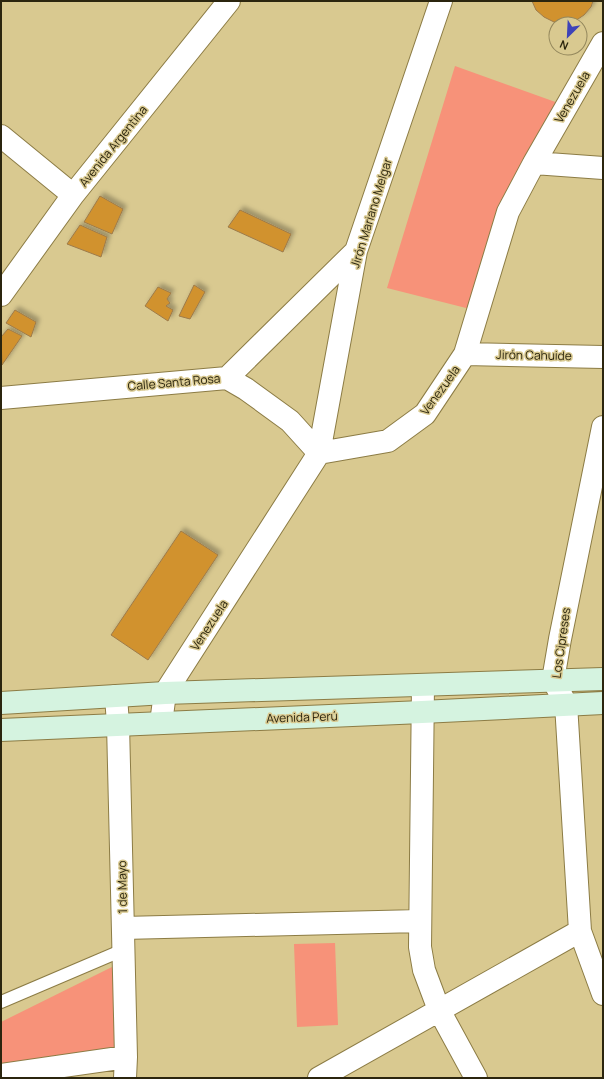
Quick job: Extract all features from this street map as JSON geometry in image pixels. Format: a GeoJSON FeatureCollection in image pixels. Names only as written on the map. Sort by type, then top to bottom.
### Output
{"type":"FeatureCollection","features":[{"type":"Feature","properties":{"kind":"main road"},"geometry":{"type":"LineString","coordinates":[[1,702],[165,694],[603,679]]}},
{"type":"Feature","properties":{"kind":"main road","name":"Avenida Perú"},"geometry":{"type":"LineString","coordinates":[[1,730],[603,703]]}},
{"type":"Feature","properties":{"kind":"street","name":"Avenida Argentina"},"geometry":{"type":"LineString","coordinates":[[1,295],[73,195],[229,1]]}},
{"type":"Feature","properties":{"kind":"street","name":"Jirón Mariano Melgar"},"geometry":{"type":"LineString","coordinates":[[319,453],[356,251],[441,1]]}},
{"type":"Feature","properties":{"kind":"street","name":"Venezuela"},"geometry":{"type":"LineString","coordinates":[[161,723],[165,694],[319,453],[388,441],[425,414],[465,354],[508,212],[534,163],[603,43]]}},
{"type":"Feature","properties":{"kind":"street"},"geometry":{"type":"LineString","coordinates":[[1,136],[73,195]]}},
{"type":"Feature","properties":{"kind":"street"},"geometry":{"type":"LineString","coordinates":[[534,163],[603,168]]}},
{"type":"Feature","properties":{"kind":"street"},"geometry":{"type":"LineString","coordinates":[[227,378],[356,251]]}},
{"type":"Feature","properties":{"kind":"street","name":"Jirón Cahuide"},"geometry":{"type":"LineString","coordinates":[[465,354],[603,356]]}},
{"type":"Feature","properties":{"kind":"street","name":"Calle Santa Rosa"},"geometry":{"type":"LineString","coordinates":[[1,398],[227,378],[246,389],[290,420],[319,453]]}},
{"type":"Feature","properties":{"kind":"street","name":"Los Cipreses"},"geometry":{"type":"LineString","coordinates":[[603,427],[553,680],[566,704],[580,931],[603,994]]}},
{"type":"Feature","properties":{"kind":"street"},"geometry":{"type":"LineString","coordinates":[[423,685],[420,947],[424,970],[439,1010],[476,1078]]}},
{"type":"Feature","properties":{"kind":"street","name":"1 de Mayo"},"geometry":{"type":"LineString","coordinates":[[116,696],[123,928],[126,1057],[125,1078]]}},
{"type":"Feature","properties":{"kind":"street"},"geometry":{"type":"LineString","coordinates":[[123,928],[420,921]]}},
{"type":"Feature","properties":{"kind":"street"},"geometry":{"type":"LineString","coordinates":[[319,1078],[580,931]]}},
{"type":"Feature","properties":{"kind":"street"},"geometry":{"type":"LineString","coordinates":[[1,1075],[126,1057]]}},
{"type":"Feature","properties":{"kind":"lane"},"geometry":{"type":"LineString","coordinates":[[1,1002],[123,950]]}},
{"type":"Feature","properties":{"kind":"shaded area"},"geometry":{"type":"Polygon","coordinates":[[[455,66],[561,104],[470,309],[387,288],[455,66]]]}},
{"type":"Feature","properties":{"kind":"shaded area"},"geometry":{"type":"Polygon","coordinates":[[[335,943],[338,1025],[297,1027],[294,944],[335,943]]]}},
{"type":"Feature","properties":{"kind":"shaded area"},"geometry":{"type":"Polygon","coordinates":[[[116,965],[119,1047],[1,1064],[1,1022],[116,965]]]}},
{"type":"Feature","properties":{"kind":"building"},"geometry":{"type":"Polygon","coordinates":[[[532,1],[593,1],[591,7],[582,16],[548,16],[548,19],[536,10],[532,1]]]}},
{"type":"Feature","properties":{"kind":"building"},"geometry":{"type":"Polygon","coordinates":[[[100,196],[123,209],[112,234],[84,222],[100,196]]]}},
{"type":"Feature","properties":{"kind":"building"},"geometry":{"type":"Polygon","coordinates":[[[240,210],[291,234],[283,252],[228,227],[240,210]]]}},
{"type":"Feature","properties":{"kind":"building"},"geometry":{"type":"Polygon","coordinates":[[[80,225],[107,237],[101,257],[67,244],[80,225]]]}},
{"type":"Feature","properties":{"kind":"building"},"geometry":{"type":"Polygon","coordinates":[[[194,285],[205,292],[190,319],[179,316],[194,285]]]}},
{"type":"Feature","properties":{"kind":"building"},"geometry":{"type":"Polygon","coordinates":[[[158,287],[171,293],[167,299],[170,303],[166,306],[173,310],[168,321],[145,306],[158,287]]]}},
{"type":"Feature","properties":{"kind":"building"},"geometry":{"type":"Polygon","coordinates":[[[15,310],[36,322],[31,337],[6,323],[15,310]]]}},
{"type":"Feature","properties":{"kind":"building"},"geometry":{"type":"Polygon","coordinates":[[[8,329],[22,336],[2,365],[1,337],[8,329]]]}},
{"type":"Feature","properties":{"kind":"building"},"geometry":{"type":"Polygon","coordinates":[[[181,531],[218,555],[148,660],[111,635],[181,531]]]}}]}
